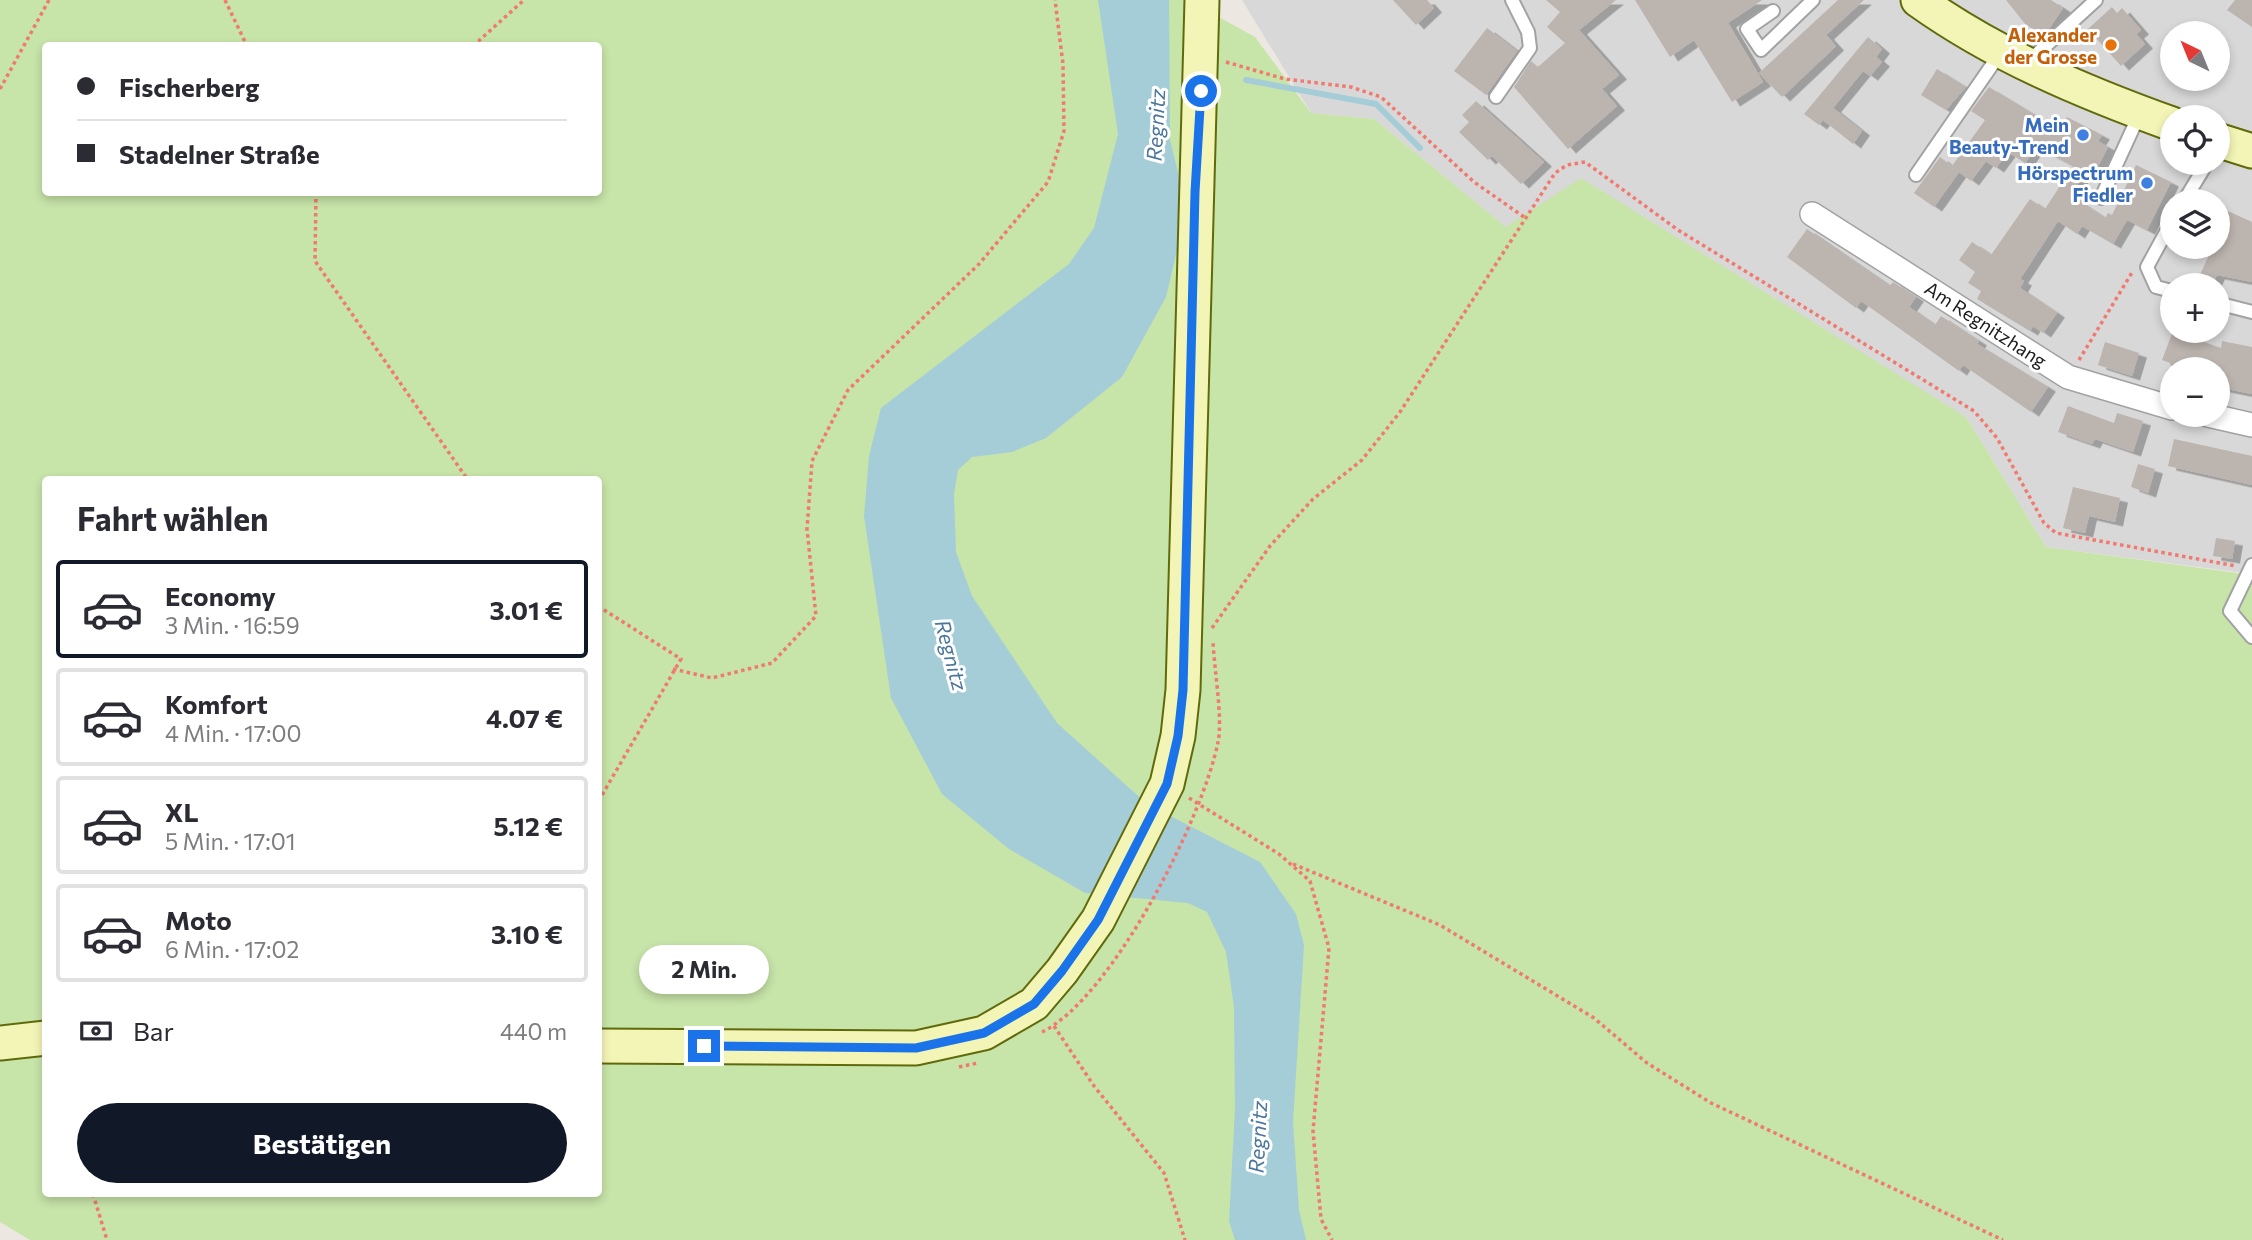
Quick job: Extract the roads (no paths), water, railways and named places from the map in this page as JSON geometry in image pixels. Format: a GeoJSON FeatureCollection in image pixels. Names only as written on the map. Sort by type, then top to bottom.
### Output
{"type":"FeatureCollection","features":[{"type":"Feature","properties":{"kind":"main road"},"geometry":{"type":"LineString","coordinates":[[602,1046],[916,1048],[984,1033],[1034,1004],[1062,971],[1098,920],[1167,784],[1178,736],[1183,690],[1202,0]]}},
{"type":"Feature","properties":{"kind":"main road"},"geometry":{"type":"LineString","coordinates":[[1918,0],[2013,58],[2160,120]]}},
{"type":"Feature","properties":{"kind":"main road"},"geometry":{"type":"LineString","coordinates":[[2230,149],[2252,151]]}},
{"type":"Feature","properties":{"kind":"main road"},"geometry":{"type":"LineString","coordinates":[[0,1043],[42,1038]]}},
{"type":"Feature","properties":{"kind":"street","name":"Am Regnitzhang"},"geometry":{"type":"LineString","coordinates":[[1812,214],[2068,377],[2160,404]]}},
{"type":"Feature","properties":{"kind":"street"},"geometry":{"type":"LineString","coordinates":[[2230,420],[2252,425]]}},
{"type":"Feature","properties":{"kind":"lane"},"geometry":{"type":"LineString","coordinates":[[1496,97],[1530,48],[1528,32],[1512,0]]}},
{"type":"Feature","properties":{"kind":"lane"},"geometry":{"type":"LineString","coordinates":[[1773,11],[1747,29],[1761,50],[1813,0]]}},
{"type":"Feature","properties":{"kind":"lane"},"geometry":{"type":"LineString","coordinates":[[1916,175],[2013,58],[2096,0]]}},
{"type":"Feature","properties":{"kind":"lane"},"geometry":{"type":"LineString","coordinates":[[2101,198],[2140,113]]}},
{"type":"Feature","properties":{"kind":"lane"},"geometry":{"type":"LineString","coordinates":[[2160,243],[2147,267],[2156,287],[2160,288]]}},
{"type":"Feature","properties":{"kind":"lane"},"geometry":{"type":"LineString","coordinates":[[2230,306],[2252,312]]}},
{"type":"Feature","properties":{"kind":"lane"},"geometry":{"type":"LineString","coordinates":[[2251,567],[2230,611],[2252,637]]}},
{"type":"Feature","properties":{"kind":"water","name":"Regnitz"},"geometry":{"type":"Polygon","coordinates":[[[1098,0],[1169,0],[1170,140],[1182,189],[1182,229],[1166,297],[1122,377],[1046,438],[1012,452],[972,457],[958,470],[954,494],[956,552],[972,596],[1057,723],[1147,804],[1260,862],[1296,914],[1304,945],[1293,1122],[1299,1210],[1306,1240],[1235,1240],[1229,1221],[1235,1109],[1234,1007],[1226,952],[1207,912],[1188,903],[1085,893],[1009,849],[942,794],[891,698],[864,516],[869,456],[881,408],[1069,264],[1094,228],[1118,134],[1098,0]]]}},
{"type":"Feature","properties":{"kind":"waterway"},"geometry":{"type":"LineString","coordinates":[[1246,80],[1376,104],[1420,148]]}},
{"type":"Feature","properties":{"kind":"place","name":"Alexander der Grosse"},"geometry":{"type":"Point","coordinates":[2111,45]}},
{"type":"Feature","properties":{"kind":"place","name":"Mein Beauty-Trend"},"geometry":{"type":"Point","coordinates":[2083,135]}},
{"type":"Feature","properties":{"kind":"place","name":"Hörspectrum Fiedler"},"geometry":{"type":"Point","coordinates":[2147,183]}}]}
